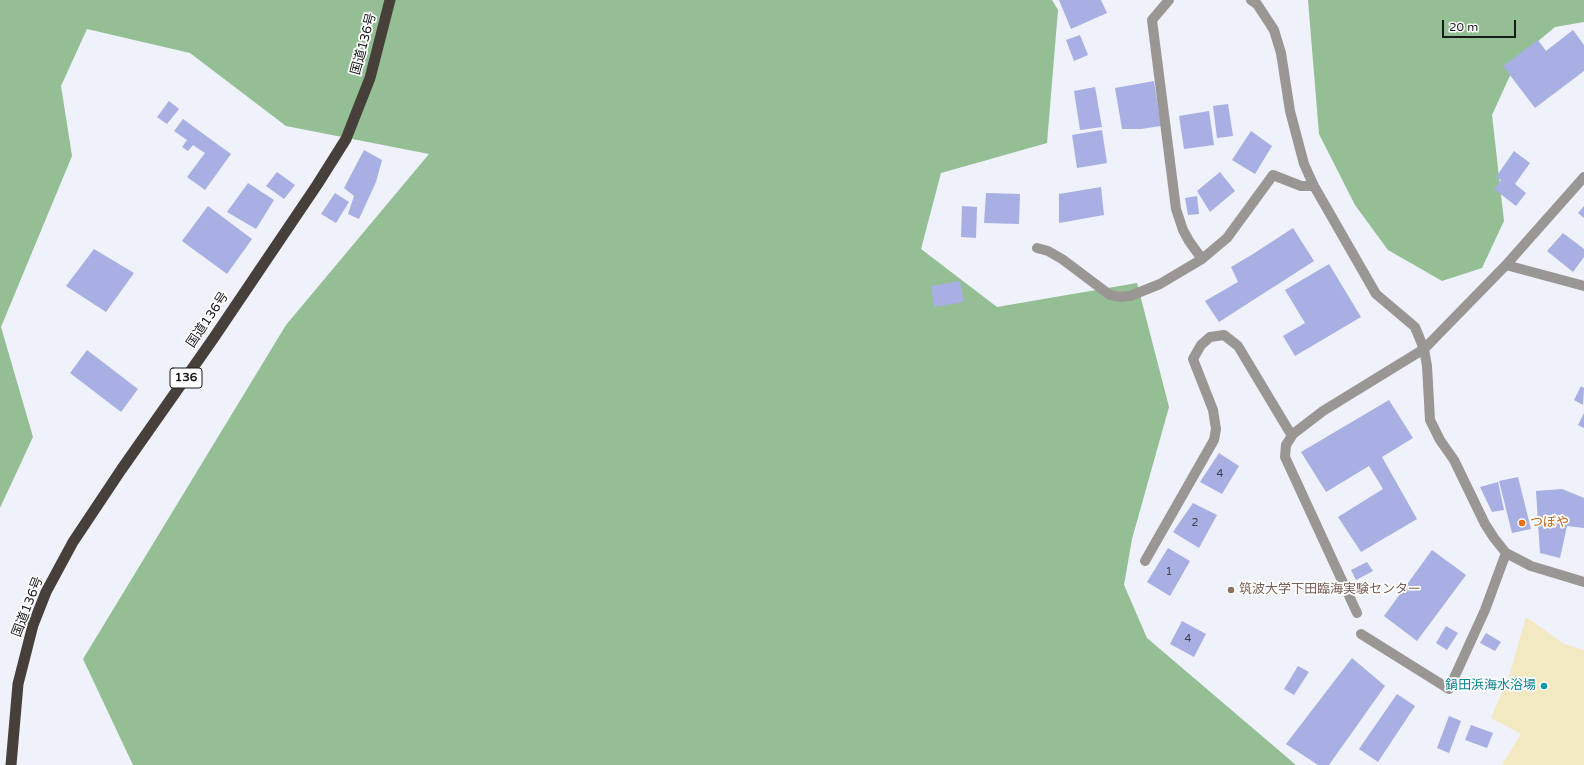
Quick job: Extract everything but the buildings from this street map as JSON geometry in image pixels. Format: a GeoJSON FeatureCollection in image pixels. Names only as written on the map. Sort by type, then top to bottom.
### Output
{"type":"FeatureCollection","features":[{"type":"Feature","properties":{"kind":"highway","name":"国道136号"},"geometry":{"type":"LineString","coordinates":[[11,765],[18,684],[33,625],[46,592],[73,542],[121,470],[213,339],[346,139],[370,78],[390,0]]}},
{"type":"Feature","properties":{"kind":"street"},"geometry":{"type":"LineString","coordinates":[[1169,0],[1152,20],[1176,209],[1189,241],[1202,259]]}},
{"type":"Feature","properties":{"kind":"street"},"geometry":{"type":"LineString","coordinates":[[1251,0],[1257,4],[1274,30],[1281,53],[1290,111],[1304,164],[1314,186],[1376,294],[1415,327],[1424,349],[1427,366],[1430,420],[1440,440],[1454,460],[1485,524],[1506,552],[1531,566],[1584,582]]}},
{"type":"Feature","properties":{"kind":"street"},"geometry":{"type":"LineString","coordinates":[[1037,248],[1048,251],[1062,259],[1110,295],[1121,297],[1130,296],[1160,284],[1202,259],[1227,238],[1273,174],[1301,186],[1314,186]]}},
{"type":"Feature","properties":{"kind":"street"},"geometry":{"type":"LineString","coordinates":[[1357,613],[1285,456],[1286,445],[1294,434],[1323,412],[1424,349],[1506,266],[1584,176]]}},
{"type":"Feature","properties":{"kind":"street"},"geometry":{"type":"LineString","coordinates":[[1506,266],[1584,286]]}},
{"type":"Feature","properties":{"kind":"street"},"geometry":{"type":"LineString","coordinates":[[1145,561],[1214,440],[1216,429],[1213,410],[1193,359],[1201,345],[1210,337],[1224,335],[1238,346],[1289,431],[1294,434]]}},
{"type":"Feature","properties":{"kind":"street"},"geometry":{"type":"LineString","coordinates":[[1361,634],[1449,689],[1485,610],[1506,552]]}},
{"type":"Feature","properties":{"kind":"green space"},"geometry":{"type":"Polygon","coordinates":[[[0,0],[1052,0],[1058,10],[1047,143],[941,173],[921,249],[997,307],[1137,283],[1169,407],[1132,539],[1124,585],[1147,638],[1296,765],[133,765],[83,659],[286,325],[429,154],[286,126],[190,53],[87,29],[61,86],[72,156],[1,327],[33,437],[0,508],[0,0]]]}},
{"type":"Feature","properties":{"kind":"green space"},"geometry":{"type":"Polygon","coordinates":[[[1308,0],[1584,0],[1584,22],[1555,27],[1518,58],[1492,115],[1504,221],[1482,268],[1442,281],[1388,250],[1355,205],[1319,134],[1308,0]]]}},
{"type":"Feature","properties":{"kind":"sand","name":"鍋田浜海水浴場"},"geometry":{"type":"Polygon","coordinates":[[[1526,617],[1564,644],[1584,650],[1584,765],[1502,765],[1521,734],[1491,718],[1510,673],[1526,617]]]}},
{"type":"Feature","properties":{"kind":"place","name":"つぼや"},"geometry":{"type":"Point","coordinates":[1522,523]}},
{"type":"Feature","properties":{"kind":"place","name":"筑波大学下田臨海実験センター"},"geometry":{"type":"Point","coordinates":[1231,590]}},
{"type":"Feature","properties":{"kind":"place","name":"鍋田浜海水浴場"},"geometry":{"type":"Point","coordinates":[1544,686]}}]}
